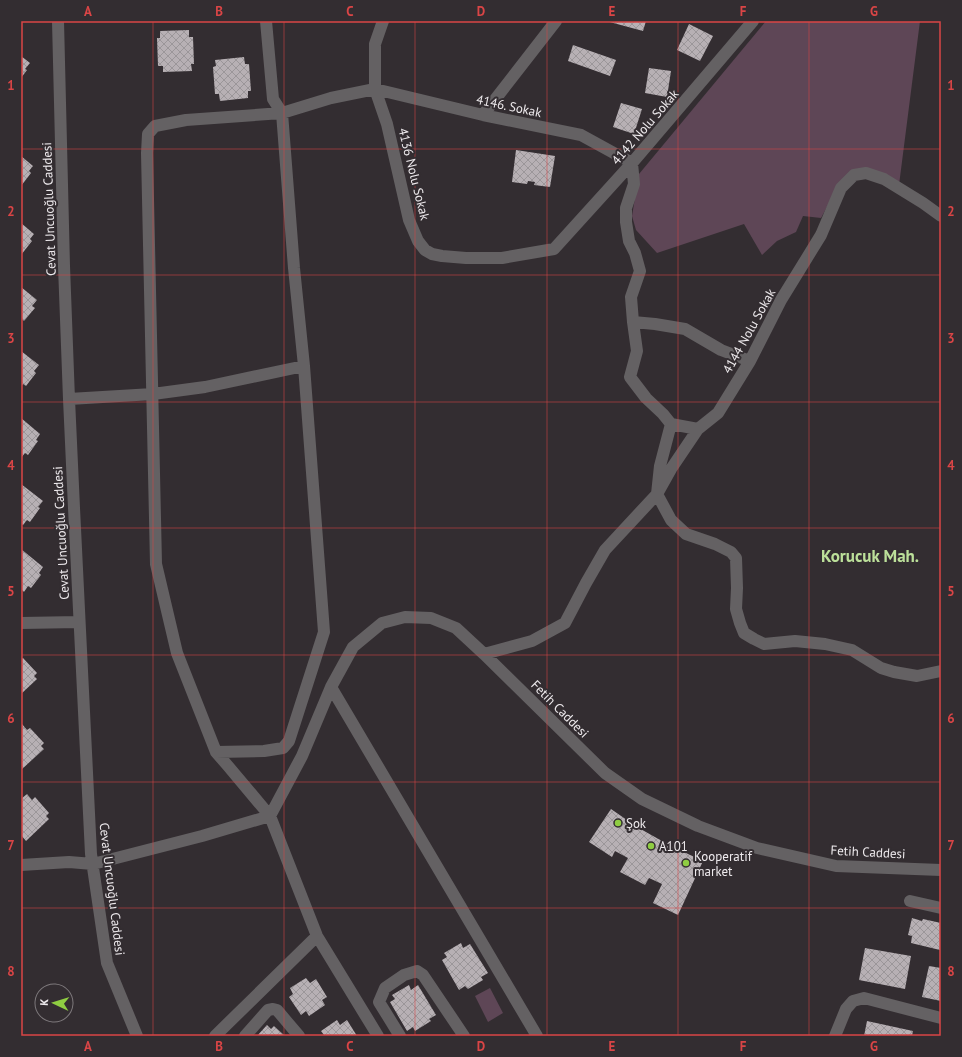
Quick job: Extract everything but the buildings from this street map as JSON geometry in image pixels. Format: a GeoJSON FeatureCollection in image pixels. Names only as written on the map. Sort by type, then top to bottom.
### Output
{"type":"FeatureCollection","features":[{"type":"Feature","properties":{"kind":"street","name":"Cevat Uncuoğlu Caddesi"},"geometry":{"type":"LineString","coordinates":[[58,21],[69,399],[91,854],[107,963],[137,1036]]}},
{"type":"Feature","properties":{"kind":"street"},"geometry":{"type":"LineString","coordinates":[[216,752],[264,751],[283,748],[289,741],[324,632],[304,366],[294,268],[282,113],[273,99],[266,21]]}},
{"type":"Feature","properties":{"kind":"street","name":"4136 Nolu Sokak"},"geometry":{"type":"LineString","coordinates":[[383,21],[374,44],[375,89],[387,124],[409,220],[418,241],[424,250],[432,254],[442,256],[502,258],[554,249]]}},
{"type":"Feature","properties":{"kind":"street"},"geometry":{"type":"LineString","coordinates":[[483,115],[556,21]]}},
{"type":"Feature","properties":{"kind":"street","name":"4142 Nolu Sokak"},"geometry":{"type":"LineString","coordinates":[[554,249],[632,163],[753,21]]}},
{"type":"Feature","properties":{"kind":"street"},"geometry":{"type":"LineString","coordinates":[[375,89],[331,98],[282,113],[186,120],[155,126],[148,134],[147,153],[156,564],[177,653],[216,752],[270,816],[318,936],[378,1036]]}},
{"type":"Feature","properties":{"kind":"street","name":"4146. Sokak"},"geometry":{"type":"LineString","coordinates":[[375,89],[483,115],[581,135],[632,163]]}},
{"type":"Feature","properties":{"kind":"street"},"geometry":{"type":"LineString","coordinates":[[632,163],[634,184],[626,208],[626,215],[629,241],[635,253],[640,271],[631,297],[637,351],[630,377],[646,398],[671,424],[698,429]]}},
{"type":"Feature","properties":{"kind":"street","name":"4144 Nolu Sokak"},"geometry":{"type":"LineString","coordinates":[[484,654],[532,641],[565,623],[586,583],[606,550],[657,494],[671,468],[698,429],[718,413],[750,361],[781,300],[821,235],[841,188],[854,175],[866,174],[884,179],[941,216]]}},
{"type":"Feature","properties":{"kind":"street"},"geometry":{"type":"LineString","coordinates":[[633,322],[685,329],[721,350],[750,361]]}},
{"type":"Feature","properties":{"kind":"street"},"geometry":{"type":"LineString","coordinates":[[69,399],[153,394],[205,387],[304,366]]}},
{"type":"Feature","properties":{"kind":"street"},"geometry":{"type":"LineString","coordinates":[[671,424],[660,466],[657,494],[671,520],[686,534],[715,544],[731,552],[736,558],[736,609],[744,633],[764,644],[795,641],[825,644],[852,650],[881,668],[894,672],[917,676],[941,670]]}},
{"type":"Feature","properties":{"kind":"street","name":"Fetih Caddesi"},"geometry":{"type":"LineString","coordinates":[[270,816],[302,756],[331,686],[353,648],[382,623],[405,617],[431,618],[456,628],[605,773],[642,799],[691,823],[757,848],[836,866],[941,870]]}},
{"type":"Feature","properties":{"kind":"street"},"geometry":{"type":"LineString","coordinates":[[21,624],[79,622]]}},
{"type":"Feature","properties":{"kind":"street"},"geometry":{"type":"LineString","coordinates":[[331,686],[537,1036]]}},
{"type":"Feature","properties":{"kind":"street"},"geometry":{"type":"LineString","coordinates":[[21,865],[69,862],[93,864],[202,836],[270,816]]}},
{"type":"Feature","properties":{"kind":"street"},"geometry":{"type":"LineString","coordinates":[[910,901],[941,908]]}},
{"type":"Feature","properties":{"kind":"street"},"geometry":{"type":"LineString","coordinates":[[215,1036],[318,936]]}},
{"type":"Feature","properties":{"kind":"street"},"geometry":{"type":"LineString","coordinates":[[400,1036],[379,1002],[385,988],[404,975],[418,971],[424,975],[464,1036]]}},
{"type":"Feature","properties":{"kind":"street"},"geometry":{"type":"LineString","coordinates":[[834,1036],[846,1009],[853,1001],[864,998],[941,1018]]}},
{"type":"Feature","properties":{"kind":"street"},"geometry":{"type":"LineString","coordinates":[[245,1036],[268,1010],[273,1009],[277,1010],[299,1036]]}},
{"type":"Feature","properties":{"kind":"shaded area"},"geometry":{"type":"Polygon","coordinates":[[[766,21],[920,21],[899,185],[859,172],[828,205],[821,218],[803,216],[796,232],[777,241],[762,255],[744,224],[657,253],[636,230],[632,216],[639,174],[766,21]]]}},
{"type":"Feature","properties":{"kind":"shaded area"},"geometry":{"type":"Polygon","coordinates":[[[490,988],[503,1013],[488,1022],[475,996],[490,988]]]}},
{"type":"Feature","properties":{"kind":"place","name":"Şok"},"geometry":{"type":"Point","coordinates":[618,823]}},
{"type":"Feature","properties":{"kind":"place","name":"A101"},"geometry":{"type":"Point","coordinates":[651,846]}},
{"type":"Feature","properties":{"kind":"place","name":"Kooperatif market"},"geometry":{"type":"Point","coordinates":[686,863]}},
{"type":"Feature","properties":{"kind":"district","name":"Korucuk Mah."},"geometry":{"type":"Point","coordinates":[870,556]}}]}
